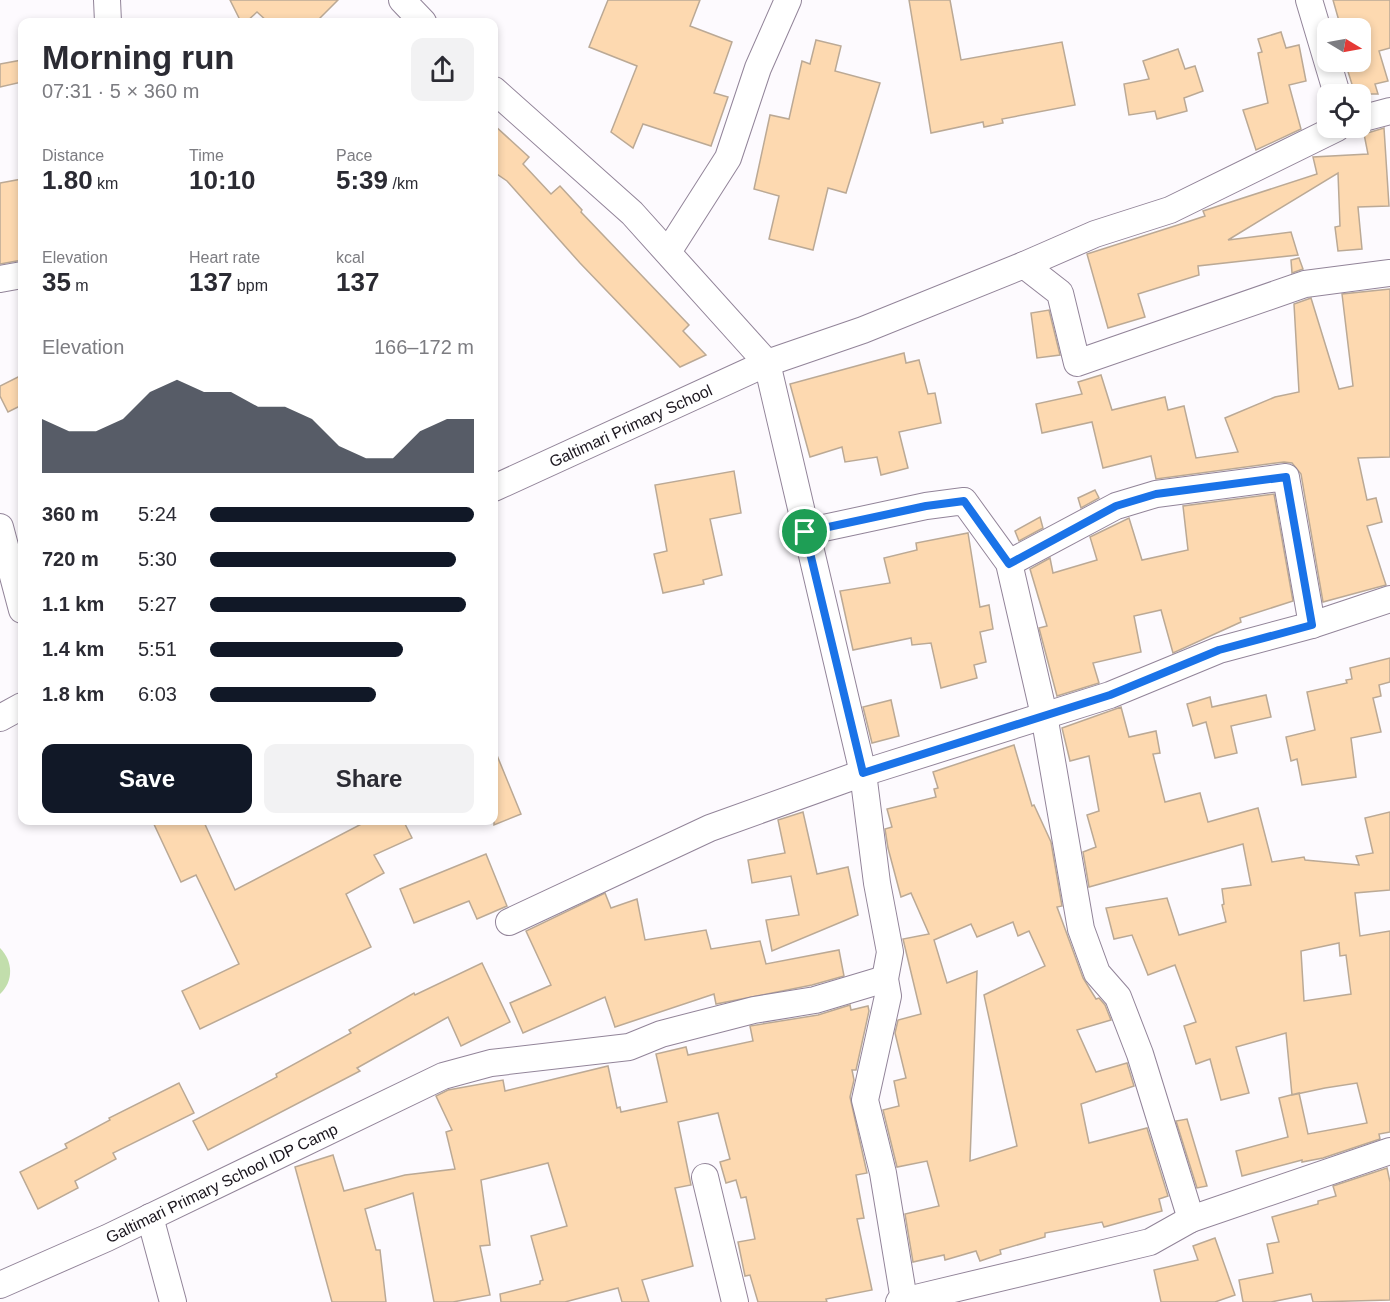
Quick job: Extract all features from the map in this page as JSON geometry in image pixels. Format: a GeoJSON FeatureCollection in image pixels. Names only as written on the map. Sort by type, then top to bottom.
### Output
{"type":"FeatureCollection","features":[{"type":"Feature","properties":{"kind":"street"},"geometry":{"type":"LineString","coordinates":[[107,0],[108,18]]}},
{"type":"Feature","properties":{"kind":"street"},"geometry":{"type":"LineString","coordinates":[[402,0],[419,18]]}},
{"type":"Feature","properties":{"kind":"street"},"geometry":{"type":"LineString","coordinates":[[668,252],[728,158],[758,68],[788,0]]}},
{"type":"Feature","properties":{"kind":"street"},"geometry":{"type":"LineString","coordinates":[[1309,0],[1334,84]]}},
{"type":"Feature","properties":{"kind":"street"},"geometry":{"type":"LineString","coordinates":[[498,94],[632,213],[767,363],[863,773],[877,883],[890,952],[885,979],[888,996],[865,1100],[883,1173],[901,1301],[1150,1242],[1191,1219],[1390,1150]]}},
{"type":"Feature","properties":{"kind":"street"},"geometry":{"type":"LineString","coordinates":[[1371,116],[1390,111]]}},
{"type":"Feature","properties":{"kind":"street","name":"Galtimari Primary School"},"geometry":{"type":"LineString","coordinates":[[498,486],[767,363],[863,330],[1095,234],[1170,210],[1317,138]]}},
{"type":"Feature","properties":{"kind":"street"},"geometry":{"type":"LineString","coordinates":[[1024,265],[1060,293],[1077,363],[1305,284],[1390,273]]}},
{"type":"Feature","properties":{"kind":"street"},"geometry":{"type":"LineString","coordinates":[[0,279],[18,276]]}},
{"type":"Feature","properties":{"kind":"street"},"geometry":{"type":"LineString","coordinates":[[1009,564],[1116,506],[1156,494],[1286,477],[1312,625]]}},
{"type":"Feature","properties":{"kind":"street"},"geometry":{"type":"LineString","coordinates":[[805,532],[926,506],[964,501],[1009,564],[1044,715],[1081,929],[1097,974],[1118,997],[1191,1219]]}},
{"type":"Feature","properties":{"kind":"street"},"geometry":{"type":"LineString","coordinates":[[0,527],[18,595]]}},
{"type":"Feature","properties":{"kind":"street"},"geometry":{"type":"LineString","coordinates":[[509,922],[710,828],[863,773],[1110,695],[1219,650],[1312,625],[1390,599]]}},
{"type":"Feature","properties":{"kind":"street"},"geometry":{"type":"LineString","coordinates":[[0,718],[18,708]]}},
{"type":"Feature","properties":{"kind":"street","name":"Galtimari Primary School IDP Camp"},"geometry":{"type":"LineString","coordinates":[[0,1285],[150,1217],[443,1076],[491,1063],[629,1047],[661,1034],[754,1010],[815,1000],[885,979]]}},
{"type":"Feature","properties":{"kind":"street"},"geometry":{"type":"LineString","coordinates":[[705,1177],[735,1302]]}},
{"type":"Feature","properties":{"kind":"street"},"geometry":{"type":"LineString","coordinates":[[150,1217],[173,1302]]}},
{"type":"Feature","properties":{"kind":"green space"},"geometry":{"type":"Polygon","coordinates":[[[0,948],[7,959],[10,977],[0,994],[0,948]]]}},
{"type":"Feature","properties":{"kind":"building"},"geometry":{"type":"Polygon","coordinates":[[[230,0],[338,0],[320,18],[264,18],[257,12],[250,18],[239,18],[230,0]]]}},
{"type":"Feature","properties":{"kind":"building"},"geometry":{"type":"Polygon","coordinates":[[[608,0],[700,0],[690,26],[732,42],[714,93],[728,97],[711,146],[643,124],[633,148],[611,132],[637,66],[589,47],[608,0]]]}},
{"type":"Feature","properties":{"kind":"building"},"geometry":{"type":"Polygon","coordinates":[[[909,0],[950,0],[961,60],[1062,42],[1075,105],[1002,119],[1003,123],[984,127],[983,122],[931,133],[909,0]]]}},
{"type":"Feature","properties":{"kind":"building"},"geometry":{"type":"Polygon","coordinates":[[[1333,0],[1390,0],[1390,48],[1379,51],[1388,81],[1375,84],[1378,94],[1371,94],[1371,84],[1352,84],[1348,72],[1371,72],[1371,18],[1338,18],[1333,0]]]}},
{"type":"Feature","properties":{"kind":"building"},"geometry":{"type":"Polygon","coordinates":[[[1281,32],[1286,48],[1299,45],[1306,81],[1289,85],[1301,129],[1256,150],[1243,110],[1268,103],[1258,53],[1262,52],[1258,39],[1281,32]]]}},
{"type":"Feature","properties":{"kind":"building"},"geometry":{"type":"Polygon","coordinates":[[[816,40],[841,46],[835,71],[880,83],[846,193],[828,188],[813,250],[769,239],[779,196],[754,189],[770,115],[789,119],[802,61],[810,64],[816,40]]]}},
{"type":"Feature","properties":{"kind":"building"},"geometry":{"type":"Polygon","coordinates":[[[1178,49],[1185,69],[1195,66],[1203,91],[1184,98],[1187,111],[1157,119],[1155,111],[1129,115],[1124,84],[1149,79],[1143,61],[1178,49]]]}},
{"type":"Feature","properties":{"kind":"building"},"geometry":{"type":"Polygon","coordinates":[[[18,61],[18,83],[0,87],[0,64],[18,61]]]}},
{"type":"Feature","properties":{"kind":"building"},"geometry":{"type":"Polygon","coordinates":[[[1384,128],[1389,206],[1358,207],[1362,249],[1338,251],[1335,227],[1340,226],[1338,173],[1228,240],[1291,232],[1298,255],[1198,266],[1199,275],[1138,294],[1145,317],[1108,328],[1087,254],[1205,216],[1203,211],[1317,174],[1313,157],[1368,154],[1365,138],[1371,138],[1371,132],[1384,128]]]}},
{"type":"Feature","properties":{"kind":"building"},"geometry":{"type":"Polygon","coordinates":[[[498,129],[529,157],[523,164],[551,194],[560,186],[582,210],[581,212],[689,325],[683,331],[706,355],[680,367],[580,263],[507,181],[498,175],[498,129]]]}},
{"type":"Feature","properties":{"kind":"building"},"geometry":{"type":"Polygon","coordinates":[[[18,180],[18,261],[0,264],[0,183],[18,180]]]}},
{"type":"Feature","properties":{"kind":"building"},"geometry":{"type":"Polygon","coordinates":[[[1299,258],[1303,269],[1292,273],[1291,260],[1299,258]]]}},
{"type":"Feature","properties":{"kind":"building"},"geometry":{"type":"Polygon","coordinates":[[[1390,289],[1390,457],[1358,458],[1367,500],[1376,498],[1382,522],[1367,526],[1386,585],[1323,602],[1301,474],[1292,463],[1284,462],[1156,479],[1151,456],[1103,468],[1092,422],[1042,433],[1036,404],[1082,394],[1078,382],[1101,375],[1112,410],[1165,397],[1168,410],[1184,406],[1196,458],[1238,452],[1225,418],[1275,397],[1299,392],[1294,304],[1311,298],[1339,389],[1353,386],[1342,294],[1390,289]]]}},
{"type":"Feature","properties":{"kind":"building"},"geometry":{"type":"Polygon","coordinates":[[[1049,310],[1060,355],[1037,358],[1031,313],[1049,310]]]}},
{"type":"Feature","properties":{"kind":"building"},"geometry":{"type":"Polygon","coordinates":[[[904,353],[906,363],[919,360],[928,394],[935,393],[941,423],[899,432],[908,468],[881,475],[877,457],[845,462],[842,447],[810,457],[790,384],[904,353]]]}},
{"type":"Feature","properties":{"kind":"building"},"geometry":{"type":"Polygon","coordinates":[[[18,377],[18,407],[8,412],[0,396],[0,386],[18,377]]]}},
{"type":"Feature","properties":{"kind":"building"},"geometry":{"type":"Polygon","coordinates":[[[734,471],[741,513],[710,519],[722,575],[703,580],[704,584],[663,593],[654,554],[667,551],[655,485],[734,471]]]}},
{"type":"Feature","properties":{"kind":"building"},"geometry":{"type":"Polygon","coordinates":[[[1095,490],[1099,498],[1081,508],[1078,498],[1095,490]]]}},
{"type":"Feature","properties":{"kind":"building"},"geometry":{"type":"Polygon","coordinates":[[[1274,494],[1293,601],[1240,618],[1241,622],[1173,653],[1161,610],[1134,616],[1141,652],[1093,663],[1099,683],[1057,696],[1039,628],[1047,626],[1030,569],[1050,558],[1053,573],[1097,560],[1090,537],[1129,518],[1142,560],[1188,550],[1183,506],[1274,494]]]}},
{"type":"Feature","properties":{"kind":"building"},"geometry":{"type":"Polygon","coordinates":[[[1040,517],[1043,528],[1019,541],[1015,531],[1040,517]]]}},
{"type":"Feature","properties":{"kind":"building"},"geometry":{"type":"Polygon","coordinates":[[[968,533],[980,607],[989,605],[993,629],[980,632],[986,662],[974,665],[977,678],[941,688],[931,643],[912,645],[911,638],[853,650],[840,591],[890,583],[884,558],[917,550],[916,543],[968,533]]]}},
{"type":"Feature","properties":{"kind":"building"},"geometry":{"type":"Polygon","coordinates":[[[1390,658],[1390,682],[1379,685],[1381,696],[1373,698],[1381,732],[1351,738],[1356,777],[1302,785],[1297,759],[1291,761],[1286,737],[1315,730],[1307,692],[1347,683],[1346,680],[1352,679],[1350,668],[1390,658]]]}},
{"type":"Feature","properties":{"kind":"building"},"geometry":{"type":"Polygon","coordinates":[[[1266,695],[1271,717],[1231,726],[1237,753],[1215,758],[1206,722],[1193,726],[1187,704],[1210,697],[1212,707],[1266,695]]]}},
{"type":"Feature","properties":{"kind":"building"},"geometry":{"type":"Polygon","coordinates":[[[891,700],[899,736],[872,743],[863,707],[891,700]]]}},
{"type":"Feature","properties":{"kind":"building"},"geometry":{"type":"Polygon","coordinates":[[[1121,707],[1129,737],[1156,731],[1160,753],[1153,754],[1165,802],[1200,793],[1208,822],[1258,808],[1272,862],[1304,857],[1305,860],[1359,865],[1356,856],[1373,853],[1365,818],[1390,812],[1390,890],[1355,893],[1360,936],[1390,931],[1390,1132],[1379,1134],[1380,1139],[1323,1158],[1302,1162],[1302,1160],[1242,1176],[1236,1151],[1288,1137],[1279,1098],[1292,1095],[1286,1033],[1236,1047],[1249,1093],[1221,1100],[1210,1059],[1196,1064],[1184,1026],[1196,1022],[1175,965],[1148,975],[1132,935],[1114,939],[1106,908],[1167,898],[1179,935],[1226,922],[1222,905],[1224,904],[1222,889],[1251,885],[1243,844],[1089,887],[1083,852],[1096,847],[1087,815],[1099,811],[1089,756],[1070,761],[1062,728],[1121,707]],[[1339,943],[1301,951],[1304,1001],[1351,994],[1346,955],[1340,956],[1339,943]],[[1357,1083],[1299,1093],[1308,1134],[1367,1123],[1357,1083]]]}},
{"type":"Feature","properties":{"kind":"building"},"geometry":{"type":"Polygon","coordinates":[[[1014,745],[1032,806],[1034,805],[1051,842],[1062,906],[1057,907],[1083,978],[1096,999],[1099,998],[1105,1005],[1111,1020],[1077,1030],[1096,1072],[1127,1063],[1134,1086],[1081,1104],[1089,1143],[1147,1128],[1168,1196],[1159,1199],[1162,1211],[1104,1227],[1102,1222],[1045,1233],[1045,1237],[1000,1250],[1001,1254],[980,1261],[976,1251],[945,1260],[944,1255],[913,1262],[905,1214],[939,1206],[927,1161],[897,1167],[883,1110],[899,1106],[894,1081],[906,1078],[895,1033],[898,1020],[921,1014],[903,939],[929,934],[911,893],[901,897],[885,829],[892,827],[887,809],[936,797],[934,789],[938,788],[933,772],[1014,745]],[[1013,922],[977,937],[971,924],[934,940],[947,983],[977,971],[970,1161],[1017,1146],[984,995],[1045,966],[1029,931],[1018,936],[1013,922]]]}},
{"type":"Feature","properties":{"kind":"building"},"geometry":{"type":"Polygon","coordinates":[[[498,758],[521,814],[498,823],[498,758]]]}},
{"type":"Feature","properties":{"kind":"building"},"geometry":{"type":"Polygon","coordinates":[[[803,812],[817,874],[848,867],[858,915],[772,951],[766,920],[799,915],[791,876],[752,883],[748,860],[785,853],[778,820],[803,812]]]}},
{"type":"Feature","properties":{"kind":"building"},"geometry":{"type":"Polygon","coordinates":[[[154,825],[205,825],[235,890],[359,825],[406,825],[412,838],[374,855],[384,873],[346,894],[371,947],[200,1029],[182,991],[239,964],[196,875],[181,882],[154,825]]]}},
{"type":"Feature","properties":{"kind":"building"},"geometry":{"type":"Polygon","coordinates":[[[486,854],[507,906],[477,919],[469,901],[414,923],[400,889],[486,854]]]}},
{"type":"Feature","properties":{"kind":"building"},"geometry":{"type":"Polygon","coordinates":[[[605,893],[611,908],[637,899],[645,940],[706,930],[711,949],[760,941],[766,964],[839,950],[844,976],[812,985],[716,1004],[714,994],[615,1027],[605,997],[523,1033],[510,1003],[551,985],[526,931],[605,893]]]}},
{"type":"Feature","properties":{"kind":"building"},"geometry":{"type":"Polygon","coordinates":[[[482,963],[510,1022],[461,1046],[448,1017],[357,1068],[360,1071],[208,1150],[193,1121],[277,1077],[276,1074],[351,1033],[349,1030],[414,993],[415,995],[482,963]]]}},
{"type":"Feature","properties":{"kind":"building"},"geometry":{"type":"Polygon","coordinates":[[[850,1005],[851,1010],[868,1006],[869,1011],[856,1070],[852,1070],[854,1080],[850,1097],[867,1173],[856,1175],[864,1218],[857,1219],[872,1290],[826,1299],[827,1302],[758,1302],[750,1275],[745,1276],[738,1242],[755,1239],[746,1197],[741,1198],[736,1180],[726,1183],[720,1162],[730,1159],[718,1113],[678,1122],[691,1185],[675,1188],[693,1266],[642,1280],[649,1302],[622,1302],[618,1288],[565,1302],[501,1302],[500,1294],[540,1284],[543,1280],[531,1236],[567,1226],[548,1163],[481,1180],[490,1245],[480,1246],[490,1295],[453,1302],[434,1302],[413,1193],[365,1209],[376,1250],[380,1250],[386,1302],[332,1302],[295,1167],[333,1155],[344,1191],[405,1175],[455,1169],[446,1132],[452,1130],[436,1096],[448,1090],[503,1080],[505,1091],[608,1066],[617,1108],[620,1107],[621,1112],[667,1102],[656,1054],[686,1047],[688,1055],[753,1041],[750,1026],[818,1015],[850,1005]]]}},
{"type":"Feature","properties":{"kind":"building"},"geometry":{"type":"Polygon","coordinates":[[[179,1083],[194,1113],[113,1153],[116,1159],[75,1181],[78,1188],[38,1209],[20,1172],[67,1148],[65,1144],[110,1120],[109,1118],[179,1083]]]}},
{"type":"Feature","properties":{"kind":"building"},"geometry":{"type":"Polygon","coordinates":[[[1187,1119],[1207,1186],[1197,1188],[1176,1121],[1187,1119]]]}},
{"type":"Feature","properties":{"kind":"building"},"geometry":{"type":"Polygon","coordinates":[[[1387,1168],[1390,1182],[1390,1300],[1313,1302],[1311,1294],[1271,1302],[1243,1302],[1239,1280],[1273,1273],[1267,1244],[1279,1242],[1272,1217],[1318,1204],[1318,1201],[1336,1196],[1333,1186],[1387,1168]]]}},
{"type":"Feature","properties":{"kind":"building"},"geometry":{"type":"Polygon","coordinates":[[[1215,1238],[1235,1295],[1215,1302],[1161,1302],[1154,1270],[1198,1260],[1193,1246],[1215,1238]]]}},
{"type":"Feature","properties":{"kind":"route"},"geometry":{"type":"LineString","coordinates":[[1286,477],[1312,625],[1219,650],[1110,695],[863,773],[805,532],[926,506],[964,501],[1009,564],[1116,506],[1156,494],[1226,483],[1286,477]]}}]}
